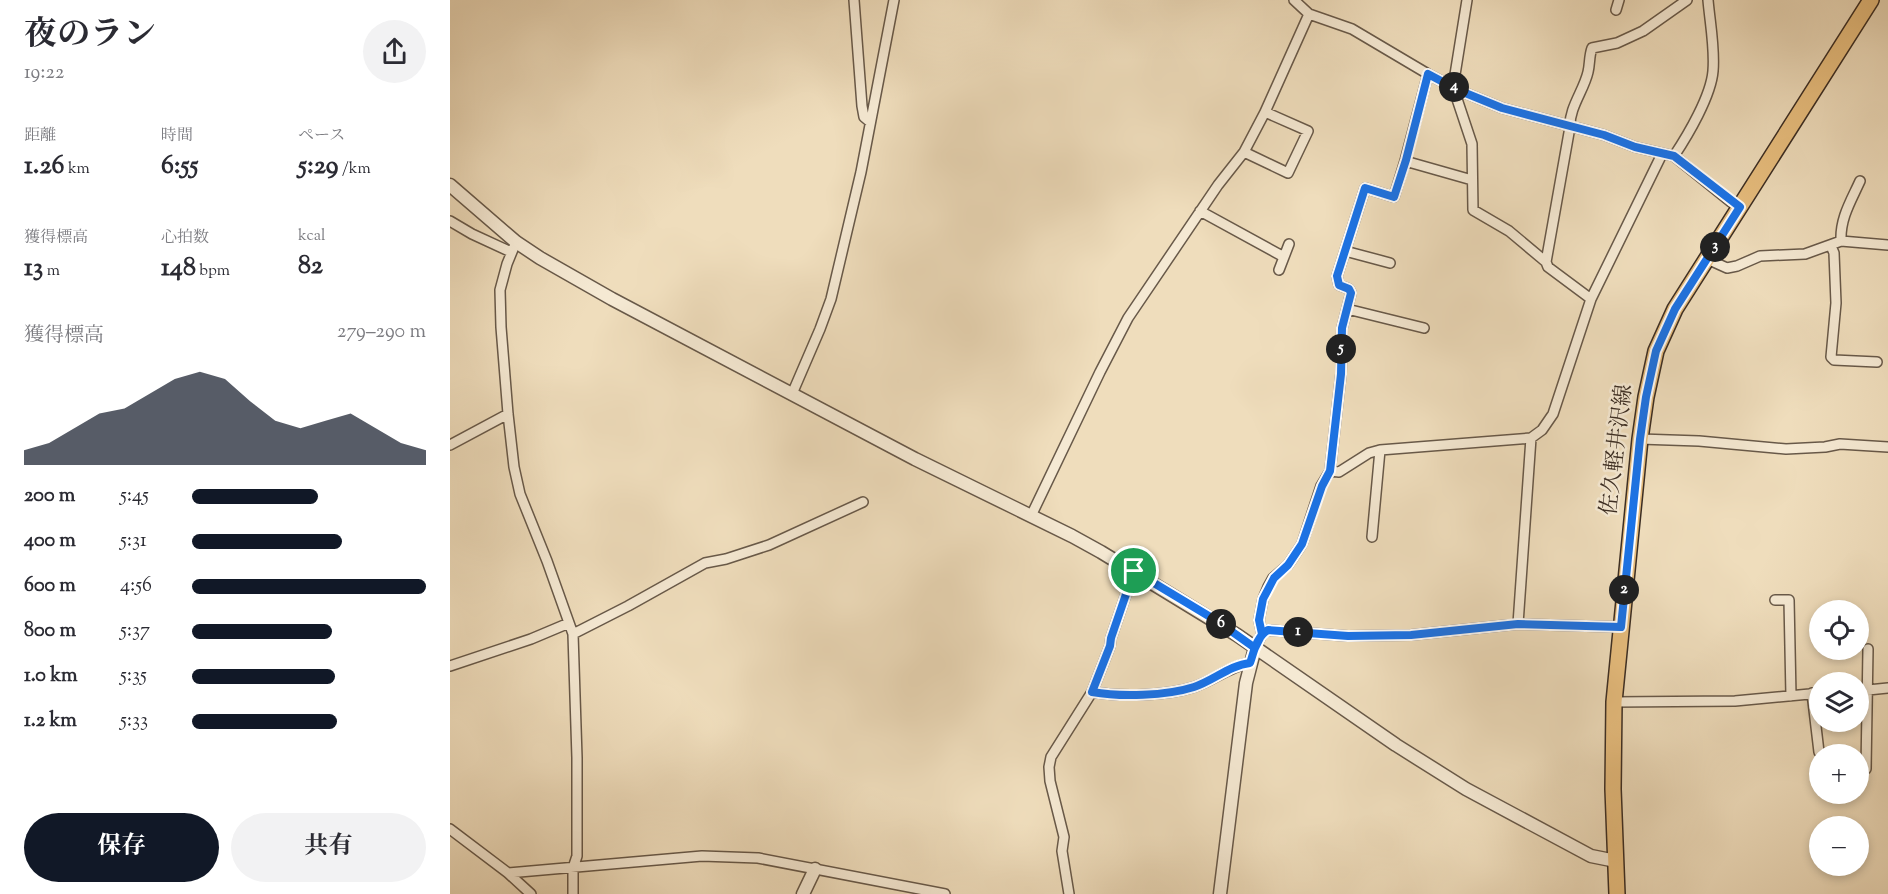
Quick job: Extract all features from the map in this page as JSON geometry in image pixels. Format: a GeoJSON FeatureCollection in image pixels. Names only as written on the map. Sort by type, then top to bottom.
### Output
{"type":"FeatureCollection","features":[{"type":"Feature","properties":{"kind":"main road","name":"佐久軽井沢線"},"geometry":{"type":"LineString","coordinates":[[1617,894],[1612,780],[1614,702],[1640,439],[1656,351],[1675,309],[1871,0]]}},
{"type":"Feature","properties":{"kind":"street"},"geometry":{"type":"LineString","coordinates":[[854,0],[862,106],[864,117],[870,122]]}},
{"type":"Feature","properties":{"kind":"street"},"geometry":{"type":"LineString","coordinates":[[792,393],[831,299],[858,182],[894,0]]}},
{"type":"Feature","properties":{"kind":"street"},"geometry":{"type":"LineString","coordinates":[[1294,0],[1309,14],[1352,29],[1452,87],[1502,108],[1604,135],[1635,147],[1674,156],[1740,207]]}},
{"type":"Feature","properties":{"kind":"street"},"geometry":{"type":"LineString","coordinates":[[1467,0],[1452,87],[1472,144],[1473,210],[1509,231],[1546,262],[1548,267],[1591,299]]}},
{"type":"Feature","properties":{"kind":"street"},"geometry":{"type":"LineString","coordinates":[[1616,10],[1619,0]]}},
{"type":"Feature","properties":{"kind":"street"},"geometry":{"type":"LineString","coordinates":[[1546,262],[1570,117],[1586,78],[1590,51],[1592,48],[1617,43],[1643,31],[1687,0]]}},
{"type":"Feature","properties":{"kind":"street"},"geometry":{"type":"LineString","coordinates":[[1674,156],[1682,145],[1711,82],[1714,64],[1708,0]]}},
{"type":"Feature","properties":{"kind":"street"},"geometry":{"type":"LineString","coordinates":[[1031,516],[1128,318],[1200,211],[1244,152],[1266,112],[1309,14]]}},
{"type":"Feature","properties":{"kind":"street"},"geometry":{"type":"LineString","coordinates":[[1262,634],[1259,620],[1263,599],[1274,578],[1288,565],[1302,544],[1322,486],[1330,471],[1341,374],[1342,328],[1351,291],[1339,285],[1336,280],[1365,188],[1394,197],[1428,74]]}},
{"type":"Feature","properties":{"kind":"street"},"geometry":{"type":"LineString","coordinates":[[1244,152],[1288,173],[1308,131],[1266,112]]}},
{"type":"Feature","properties":{"kind":"street"},"geometry":{"type":"LineString","coordinates":[[1330,471],[1339,472],[1369,453],[1380,450],[1531,438],[1542,430],[1552,414],[1591,299],[1662,154]]}},
{"type":"Feature","properties":{"kind":"street"},"geometry":{"type":"LineString","coordinates":[[1406,160],[1472,180]]}},
{"type":"Feature","properties":{"kind":"street"},"geometry":{"type":"LineString","coordinates":[[1841,241],[1840,230],[1844,215],[1860,181]]}},
{"type":"Feature","properties":{"kind":"street"},"geometry":{"type":"LineString","coordinates":[[450,185],[513,247]]}},
{"type":"Feature","properties":{"kind":"street"},"geometry":{"type":"LineString","coordinates":[[1200,211],[1284,257]]}},
{"type":"Feature","properties":{"kind":"street"},"geometry":{"type":"LineString","coordinates":[[450,221],[472,234],[540,258],[612,299],[915,459],[1072,536],[1217,621],[1396,745],[1466,789],[1591,856],[1616,861]]}},
{"type":"Feature","properties":{"kind":"street"},"geometry":{"type":"LineString","coordinates":[[1707,259],[1727,268],[1760,256],[1805,254],[1841,241],[1888,245]]}},
{"type":"Feature","properties":{"kind":"street"},"geometry":{"type":"LineString","coordinates":[[1279,270],[1288,244]]}},
{"type":"Feature","properties":{"kind":"street"},"geometry":{"type":"LineString","coordinates":[[1831,246],[1834,253],[1836,303],[1831,357],[1834,360],[1877,362]]}},
{"type":"Feature","properties":{"kind":"street"},"geometry":{"type":"LineString","coordinates":[[513,247],[500,290],[514,468],[520,494],[573,634],[577,834],[573,894]]}},
{"type":"Feature","properties":{"kind":"street"},"geometry":{"type":"LineString","coordinates":[[1345,251],[1390,263]]}},
{"type":"Feature","properties":{"kind":"street"},"geometry":{"type":"LineString","coordinates":[[1347,309],[1424,328]]}},
{"type":"Feature","properties":{"kind":"street"},"geometry":{"type":"LineString","coordinates":[[450,446],[508,414]]}},
{"type":"Feature","properties":{"kind":"street"},"geometry":{"type":"LineString","coordinates":[[1518,624],[1531,438]]}},
{"type":"Feature","properties":{"kind":"street"},"geometry":{"type":"LineString","coordinates":[[1640,439],[1699,441],[1786,449],[1840,444],[1888,447]]}},
{"type":"Feature","properties":{"kind":"street"},"geometry":{"type":"LineString","coordinates":[[1372,537],[1380,450]]}},
{"type":"Feature","properties":{"kind":"street"},"geometry":{"type":"LineString","coordinates":[[573,634],[705,562],[726,559],[769,545],[862,502]]}},
{"type":"Feature","properties":{"kind":"street"},"geometry":{"type":"LineString","coordinates":[[1069,894],[1062,851],[1064,837],[1050,781],[1051,757],[1092,692],[1110,646],[1134,571]]}},
{"type":"Feature","properties":{"kind":"street"},"geometry":{"type":"LineString","coordinates":[[1775,600],[1794,601],[1791,696]]}},
{"type":"Feature","properties":{"kind":"street"},"geometry":{"type":"LineString","coordinates":[[450,666],[531,639],[569,623]]}},
{"type":"Feature","properties":{"kind":"street"},"geometry":{"type":"LineString","coordinates":[[1220,894],[1250,663],[1262,634],[1268,630],[1348,636],[1411,635],[1518,624],[1621,627]]}},
{"type":"Feature","properties":{"kind":"street"},"geometry":{"type":"LineString","coordinates":[[1092,692],[1112,695],[1170,692],[1194,687],[1241,664],[1250,663]]}},
{"type":"Feature","properties":{"kind":"street"},"geometry":{"type":"LineString","coordinates":[[1869,690],[1888,688]]}},
{"type":"Feature","properties":{"kind":"street"},"geometry":{"type":"LineString","coordinates":[[1614,702],[1735,701],[1809,694]]}},
{"type":"Feature","properties":{"kind":"street"},"geometry":{"type":"LineString","coordinates":[[450,828],[531,894]]}},
{"type":"Feature","properties":{"kind":"street"},"geometry":{"type":"LineString","coordinates":[[508,873],[702,856],[729,856],[758,858],[945,894]]}},
{"type":"Feature","properties":{"kind":"street"},"geometry":{"type":"LineString","coordinates":[[803,894],[815,869]]}},
{"type":"Feature","properties":{"kind":"route"},"geometry":{"type":"LineString","coordinates":[[1134,571],[1110,646],[1092,692],[1112,695],[1170,692],[1194,687],[1241,664],[1250,663],[1255,648],[1258,639],[1262,634],[1264,631],[1268,630],[1348,636],[1411,635],[1518,624],[1621,627],[1640,439],[1656,351],[1675,309],[1740,207],[1674,156],[1635,147],[1604,135],[1502,108],[1458,90],[1428,74],[1394,197],[1365,188],[1337,276],[1336,280],[1339,285],[1349,289],[1351,293],[1342,328],[1341,374],[1330,471],[1322,486],[1302,544],[1288,565],[1268,587],[1259,620],[1262,634],[1255,648],[1217,621],[1134,571]]}}]}
